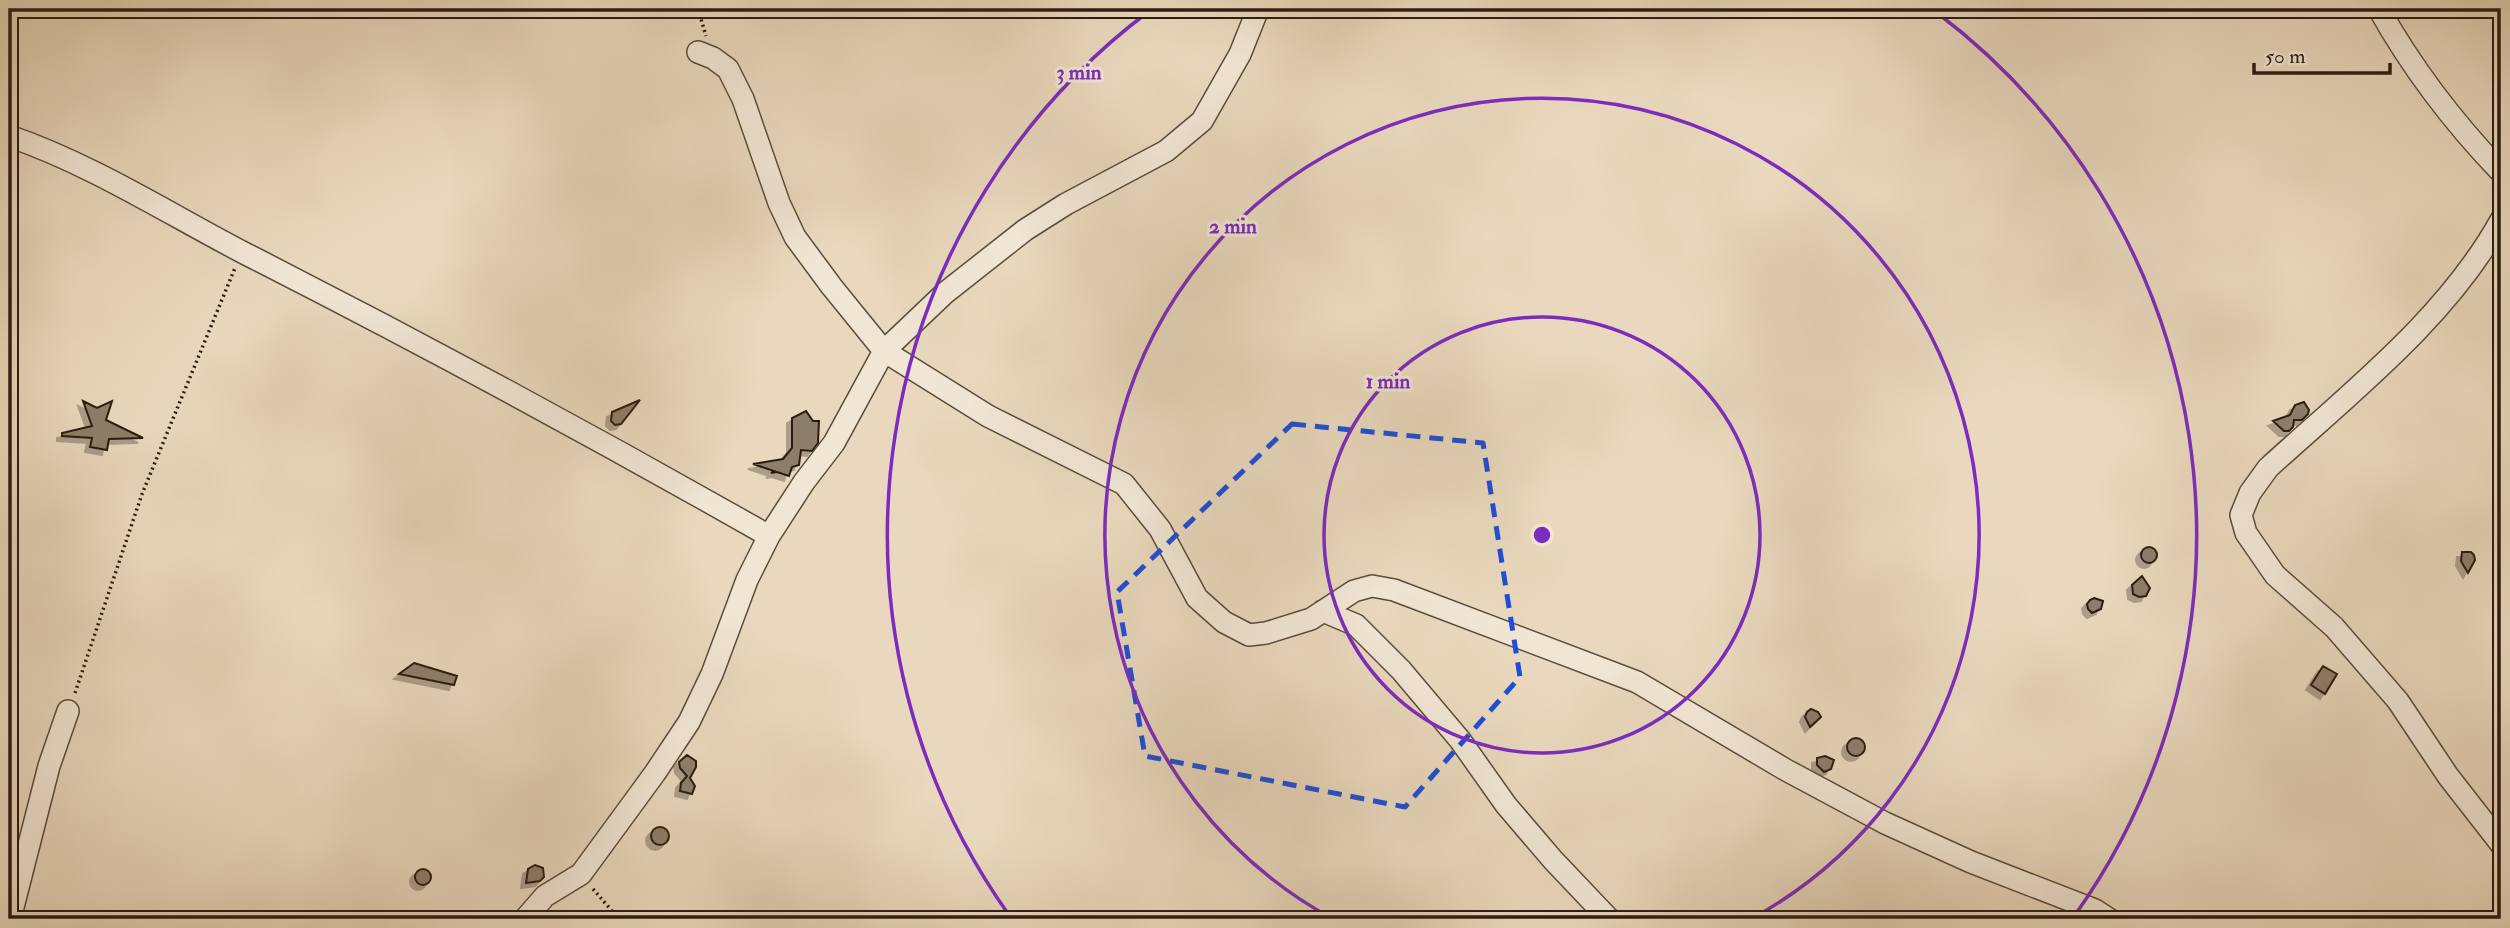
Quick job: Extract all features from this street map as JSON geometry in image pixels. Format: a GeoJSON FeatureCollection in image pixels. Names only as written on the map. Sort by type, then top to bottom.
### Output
{"type":"FeatureCollection","features":[{"type":"Feature","properties":{"kind":"street"},"geometry":{"type":"LineString","coordinates":[[525,919],[545,896],[581,874],[689,722],[712,674],[747,580],[769,536],[804,482],[834,443],[884,351],[945,293],[1026,230],[1066,204],[1166,151],[1202,121],[1240,54],[1258,9]]}},
{"type":"Feature","properties":{"kind":"street"},"geometry":{"type":"LineString","coordinates":[[2379,9],[2399,44],[2461,128],[2501,172]]}},
{"type":"Feature","properties":{"kind":"street"},"geometry":{"type":"LineString","coordinates":[[698,52],[713,58],[728,69],[743,99],[779,203],[795,237],[884,351],[988,416],[1124,484],[1160,529],[1197,598],[1224,622],[1249,635],[1266,633],[1311,619],[1354,591],[1372,586],[1394,590],[1637,682],[1786,770],[1885,823],[1971,862],[2095,910],[2109,919]]}},
{"type":"Feature","properties":{"kind":"street"},"geometry":{"type":"LineString","coordinates":[[9,136],[94,174],[388,326],[625,454],[769,536]]}},
{"type":"Feature","properties":{"kind":"street"},"geometry":{"type":"LineString","coordinates":[[2501,220],[2422,327],[2268,468],[2250,493],[2241,516],[2246,533],[2275,575],[2334,627],[2398,701],[2448,776],[2501,844]]}},
{"type":"Feature","properties":{"kind":"street"},"geometry":{"type":"LineString","coordinates":[[1323,611],[1356,625],[1401,670],[1460,740],[1506,805],[1609,919]]}},
{"type":"Feature","properties":{"kind":"street"},"geometry":{"type":"LineString","coordinates":[[10,919],[49,766],[68,711]]}},
{"type":"Feature","properties":{"kind":"path"},"geometry":{"type":"LineString","coordinates":[[68,711],[142,494],[242,252]]}},
{"type":"Feature","properties":{"kind":"path"},"geometry":{"type":"LineString","coordinates":[[581,874],[620,919]]}},
{"type":"Feature","properties":{"kind":"highlighted area"},"geometry":{"type":"Polygon","coordinates":[[[1292,424],[1483,443],[1520,677],[1405,807],[1145,756],[1117,592],[1292,424]]]}},
{"type":"Feature","properties":{"kind":"building"},"geometry":{"type":"Polygon","coordinates":[[[640,400],[621,424],[615,425],[611,421],[612,412],[640,400]]]}},
{"type":"Feature","properties":{"kind":"building"},"geometry":{"type":"Polygon","coordinates":[[[83,401],[97,408],[112,401],[106,420],[143,438],[109,439],[107,450],[90,447],[92,438],[62,436],[62,433],[92,426],[83,401]]]}},
{"type":"Feature","properties":{"kind":"building"},"geometry":{"type":"Polygon","coordinates":[[[2304,402],[2309,410],[2308,414],[2302,420],[2294,420],[2289,431],[2284,431],[2273,421],[2290,415],[2295,405],[2304,402]]]}},
{"type":"Feature","properties":{"kind":"building"},"geometry":{"type":"Polygon","coordinates":[[[806,411],[813,421],[819,421],[818,443],[812,451],[801,450],[799,465],[792,467],[789,476],[771,473],[774,471],[753,464],[783,459],[792,448],[792,418],[806,411]]]}},
{"type":"Feature","properties":{"kind":"building"},"geometry":{"type":"Polygon","coordinates":[[[2149,547],[2155,549],[2155,561],[2149,563],[2143,561],[2141,555],[2143,549],[2149,547]]]}},
{"type":"Feature","properties":{"kind":"building"},"geometry":{"type":"Polygon","coordinates":[[[2462,552],[2471,552],[2474,555],[2475,560],[2468,573],[2461,561],[2462,552]]]}},
{"type":"Feature","properties":{"kind":"building"},"geometry":{"type":"Polygon","coordinates":[[[2142,576],[2150,588],[2146,596],[2139,597],[2133,594],[2132,585],[2142,576]]]}},
{"type":"Feature","properties":{"kind":"building"},"geometry":{"type":"Polygon","coordinates":[[[2094,598],[2103,601],[2101,609],[2092,613],[2087,604],[2094,598]]]}},
{"type":"Feature","properties":{"kind":"building"},"geometry":{"type":"Polygon","coordinates":[[[414,663],[457,676],[454,685],[399,674],[414,663]]]}},
{"type":"Feature","properties":{"kind":"building"},"geometry":{"type":"Polygon","coordinates":[[[2323,666],[2337,674],[2325,694],[2311,685],[2323,666]]]}},
{"type":"Feature","properties":{"kind":"building"},"geometry":{"type":"Polygon","coordinates":[[[1811,709],[1821,717],[1810,727],[1805,717],[1811,709]]]}},
{"type":"Feature","properties":{"kind":"building"},"geometry":{"type":"Polygon","coordinates":[[[1852,738],[1860,738],[1865,747],[1863,754],[1852,756],[1847,751],[1847,743],[1852,738]]]}},
{"type":"Feature","properties":{"kind":"building"},"geometry":{"type":"Polygon","coordinates":[[[687,755],[696,761],[690,778],[695,786],[692,794],[680,791],[681,783],[687,776],[680,768],[679,762],[687,755]]]}},
{"type":"Feature","properties":{"kind":"building"},"geometry":{"type":"Polygon","coordinates":[[[1825,756],[1834,760],[1831,769],[1824,772],[1817,765],[1817,758],[1825,756]]]}},
{"type":"Feature","properties":{"kind":"building"},"geometry":{"type":"Polygon","coordinates":[[[660,827],[666,830],[669,836],[666,842],[660,845],[654,842],[651,836],[654,830],[660,827]]]}},
{"type":"Feature","properties":{"kind":"building"},"geometry":{"type":"Polygon","coordinates":[[[535,865],[543,868],[544,877],[540,881],[526,883],[528,869],[535,865]]]}},
{"type":"Feature","properties":{"kind":"building"},"geometry":{"type":"Polygon","coordinates":[[[423,869],[429,871],[429,883],[423,885],[417,883],[415,877],[417,871],[423,869]]]}}]}
